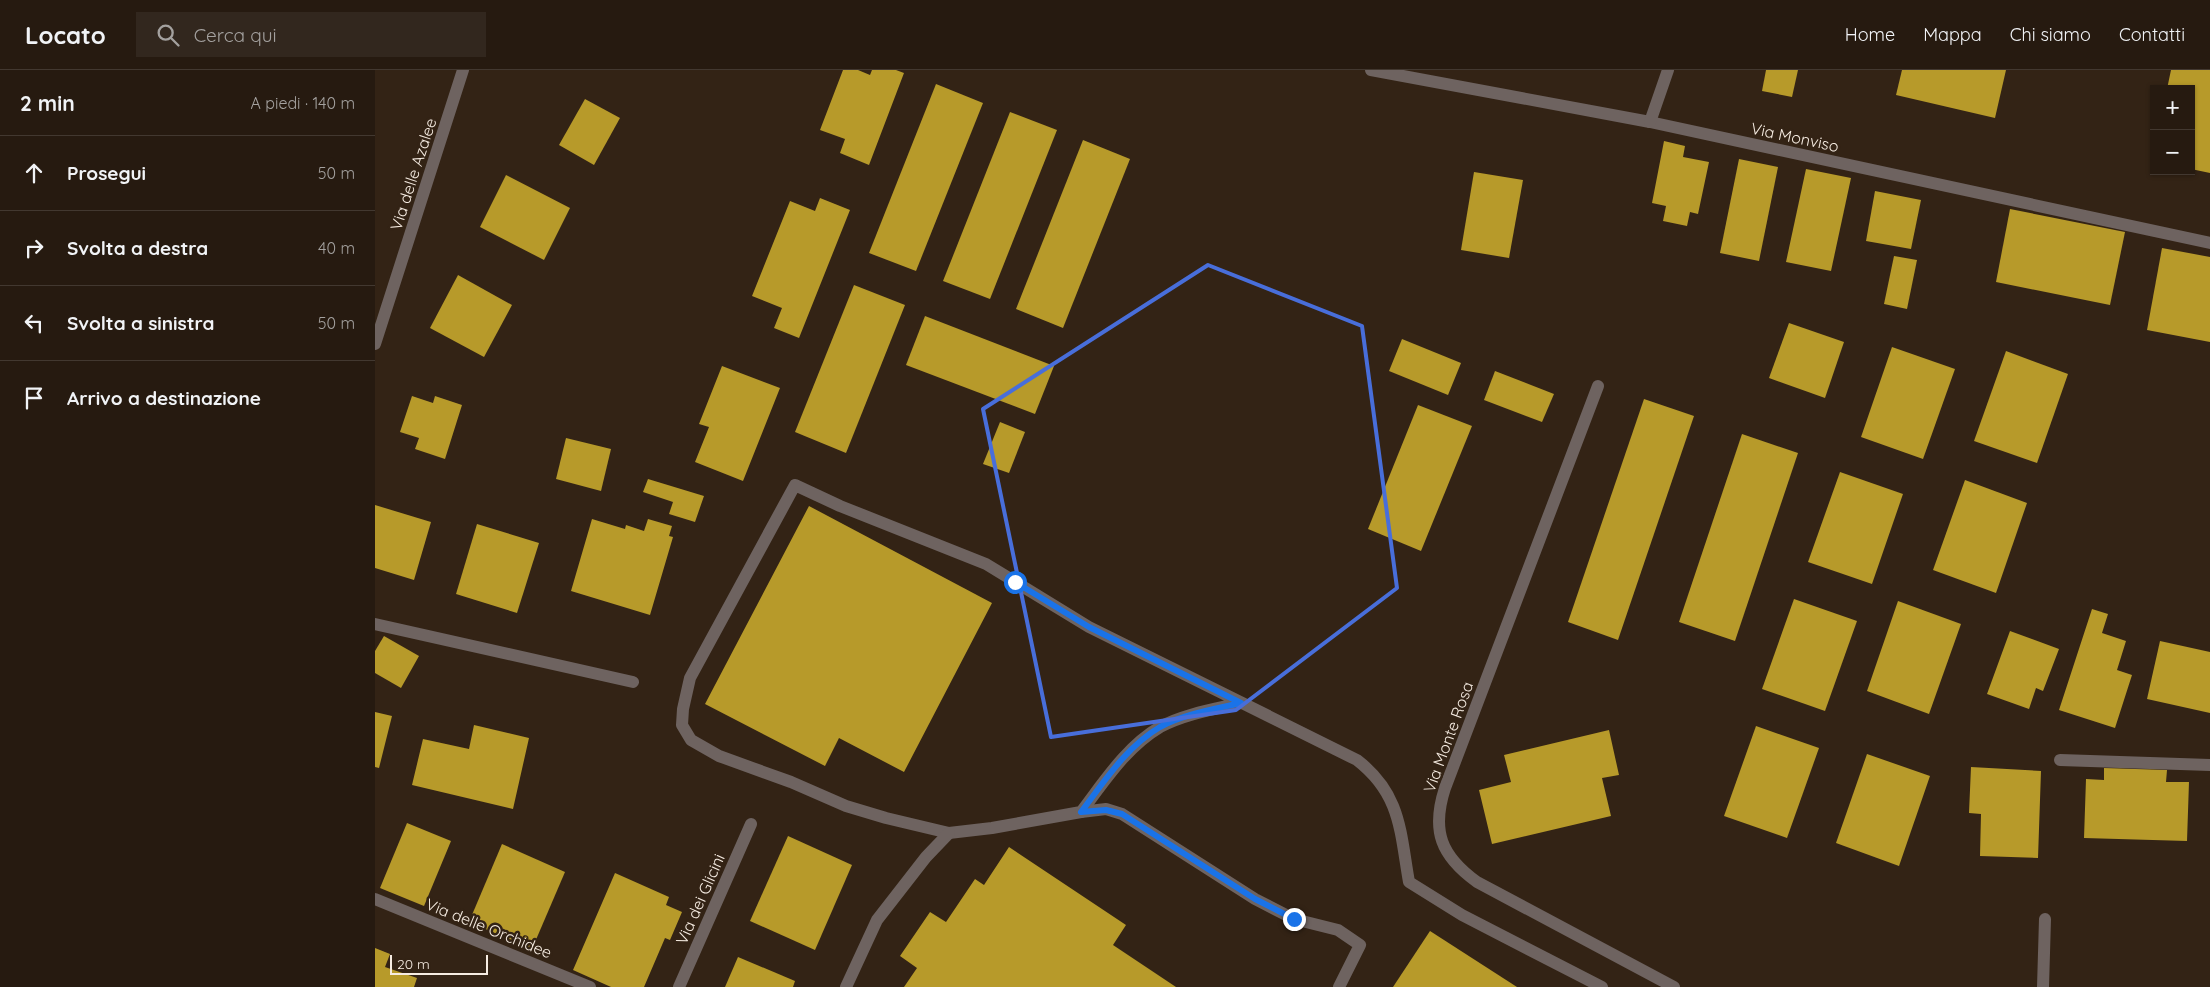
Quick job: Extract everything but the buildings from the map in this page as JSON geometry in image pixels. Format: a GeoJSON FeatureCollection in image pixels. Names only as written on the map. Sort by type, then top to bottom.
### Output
{"type":"FeatureCollection","features":[{"type":"Feature","properties":{"kind":"street","name":"Via delle Azalee"},"geometry":{"type":"LineString","coordinates":[[375,344],[463,70]]}},
{"type":"Feature","properties":{"kind":"street","name":"Via Monviso"},"geometry":{"type":"LineString","coordinates":[[1371,70],[1650,122],[2210,243]]}},
{"type":"Feature","properties":{"kind":"street"},"geometry":{"type":"LineString","coordinates":[[1650,122],[1668,70]]}},
{"type":"Feature","properties":{"kind":"street","name":"Via Monte Rosa"},"geometry":{"type":"LineString","coordinates":[[1598,386],[1445,788],[1439,817],[1440,835],[1445,851],[1453,862],[1461,871],[1477,882],[1673,987]]}},
{"type":"Feature","properties":{"kind":"street"},"geometry":{"type":"LineString","coordinates":[[1339,987],[1360,945],[1338,930],[1294,919],[1255,899],[1122,814],[1106,810],[1081,812],[992,828],[949,833],[846,806],[791,782],[719,756],[691,740],[682,725],[683,709],[690,678],[795,485],[841,506],[986,564],[1089,627],[1343,752],[1373,772],[1390,796],[1398,822],[1409,882],[1463,915],[1602,987]]}},
{"type":"Feature","properties":{"kind":"street"},"geometry":{"type":"LineString","coordinates":[[375,624],[633,682]]}},
{"type":"Feature","properties":{"kind":"street"},"geometry":{"type":"LineString","coordinates":[[1081,812],[1116,766],[1138,743],[1160,727],[1190,716],[1241,703]]}},
{"type":"Feature","properties":{"kind":"street"},"geometry":{"type":"LineString","coordinates":[[2060,760],[2210,765]]}},
{"type":"Feature","properties":{"kind":"street","name":"Via dei Glicini"},"geometry":{"type":"LineString","coordinates":[[679,987],[751,824]]}},
{"type":"Feature","properties":{"kind":"street"},"geometry":{"type":"LineString","coordinates":[[846,987],[877,920],[926,857],[949,833]]}},
{"type":"Feature","properties":{"kind":"street","name":"Via delle Orchidee"},"geometry":{"type":"LineString","coordinates":[[375,900],[590,987]]}},
{"type":"Feature","properties":{"kind":"street"},"geometry":{"type":"LineString","coordinates":[[2043,987],[2045,919]]}},
{"type":"Feature","properties":{"kind":"highlighted area"},"geometry":{"type":"Polygon","coordinates":[[[1208,265],[1362,326],[1397,588],[1236,710],[1051,737],[983,409],[1208,265]]]}},
{"type":"Feature","properties":{"kind":"route"},"geometry":{"type":"LineString","coordinates":[[1015,582],[1089,627],[1241,703],[1190,716],[1160,727],[1138,743],[1116,766],[1081,812],[1106,810],[1122,814],[1255,899],[1294,919]]}}]}
